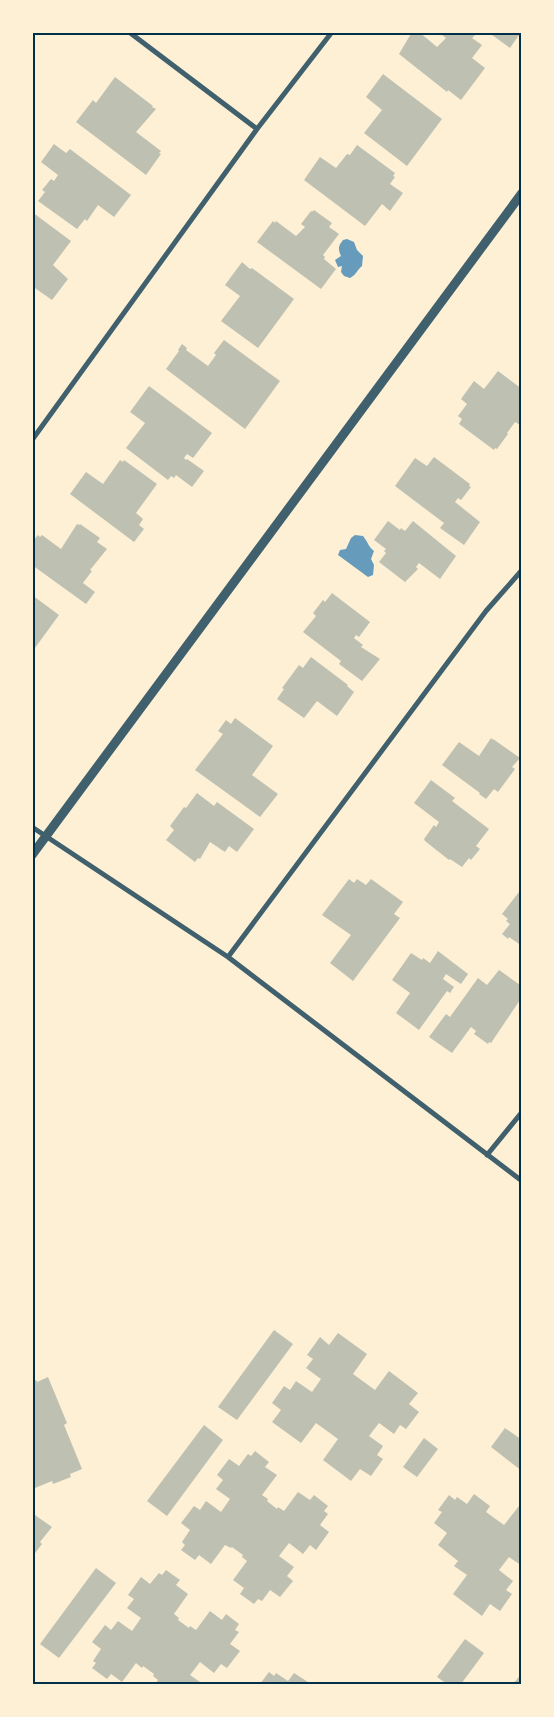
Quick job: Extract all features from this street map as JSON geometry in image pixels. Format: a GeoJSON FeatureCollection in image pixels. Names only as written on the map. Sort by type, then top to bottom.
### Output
{"type":"FeatureCollection","features":[{"type":"Feature","properties":{"kind":"street"},"geometry":{"type":"LineString","coordinates":[[129,32],[257,129]]}},
{"type":"Feature","properties":{"kind":"street"},"geometry":{"type":"LineString","coordinates":[[32,440],[257,129],[332,32]]}},
{"type":"Feature","properties":{"kind":"street"},"geometry":{"type":"LineString","coordinates":[[32,855],[522,193]]}},
{"type":"Feature","properties":{"kind":"street"},"geometry":{"type":"LineString","coordinates":[[228,957],[486,611],[522,570]]}},
{"type":"Feature","properties":{"kind":"street"},"geometry":{"type":"LineString","coordinates":[[32,827],[228,957],[522,1181]]}},
{"type":"Feature","properties":{"kind":"street"},"geometry":{"type":"LineString","coordinates":[[488,1155],[522,1112]]}},
{"type":"Feature","properties":{"kind":"water"},"geometry":{"type":"Polygon","coordinates":[[[347,239],[354,242],[357,250],[363,256],[362,266],[350,278],[344,276],[341,272],[342,266],[338,267],[335,260],[341,256],[340,244],[343,240],[347,239]]]}},
{"type":"Feature","properties":{"kind":"water"},"geometry":{"type":"Polygon","coordinates":[[[355,535],[363,536],[374,551],[371,559],[374,565],[373,575],[368,577],[338,555],[340,550],[346,549],[351,538],[355,535]]]}},
{"type":"Feature","properties":{"kind":"building"},"geometry":{"type":"Polygon","coordinates":[[[412,32],[416,34],[419,32],[437,47],[446,38],[441,34],[442,32],[472,32],[475,35],[472,38],[482,45],[472,58],[485,68],[461,100],[448,90],[447,92],[399,54],[412,32]]]}},
{"type":"Feature","properties":{"kind":"building"},"geometry":{"type":"Polygon","coordinates":[[[488,32],[521,32],[510,48],[488,32]]]}},
{"type":"Feature","properties":{"kind":"building"},"geometry":{"type":"Polygon","coordinates":[[[383,74],[442,119],[407,166],[364,133],[382,110],[366,97],[383,74]]]}},
{"type":"Feature","properties":{"kind":"building"},"geometry":{"type":"Polygon","coordinates":[[[115,77],[156,109],[136,132],[161,151],[159,153],[161,154],[146,175],[76,122],[93,100],[96,103],[115,77]]]}},
{"type":"Feature","properties":{"kind":"building"},"geometry":{"type":"Polygon","coordinates":[[[54,144],[66,153],[70,149],[131,195],[114,217],[98,205],[87,221],[85,219],[77,229],[38,201],[45,192],[42,190],[51,179],[54,181],[58,175],[41,162],[54,144]]]}},
{"type":"Feature","properties":{"kind":"building"},"geometry":{"type":"Polygon","coordinates":[[[357,145],[395,173],[393,176],[395,177],[390,184],[403,193],[390,211],[382,204],[365,226],[304,180],[320,157],[336,168],[347,154],[350,155],[357,145]]]}},
{"type":"Feature","properties":{"kind":"building"},"geometry":{"type":"Polygon","coordinates":[[[314,210],[332,223],[329,227],[339,234],[323,255],[324,259],[336,269],[321,289],[257,242],[273,221],[275,223],[276,221],[296,236],[305,227],[301,224],[311,211],[314,210]]]}},
{"type":"Feature","properties":{"kind":"building"},"geometry":{"type":"Polygon","coordinates":[[[32,212],[71,241],[53,265],[68,279],[52,300],[32,286],[32,212]]]}},
{"type":"Feature","properties":{"kind":"building"},"geometry":{"type":"Polygon","coordinates":[[[242,262],[294,299],[258,348],[221,321],[240,296],[225,285],[242,262]]]}},
{"type":"Feature","properties":{"kind":"building"},"geometry":{"type":"Polygon","coordinates":[[[224,340],[280,381],[245,429],[166,369],[182,344],[187,348],[186,350],[208,366],[216,355],[214,353],[224,340]]]}},
{"type":"Feature","properties":{"kind":"building"},"geometry":{"type":"Polygon","coordinates":[[[498,371],[522,389],[522,426],[515,422],[497,449],[495,448],[494,450],[459,424],[462,419],[458,416],[467,404],[461,399],[474,381],[484,389],[498,371]]]}},
{"type":"Feature","properties":{"kind":"building"},"geometry":{"type":"Polygon","coordinates":[[[149,386],[212,433],[193,458],[187,454],[184,458],[204,471],[192,487],[176,475],[174,478],[171,476],[168,480],[126,448],[145,423],[130,412],[149,386]]]}},
{"type":"Feature","properties":{"kind":"building"},"geometry":{"type":"Polygon","coordinates":[[[434,457],[470,484],[469,486],[471,487],[461,500],[458,498],[455,502],[480,522],[464,545],[440,528],[444,523],[395,486],[415,458],[427,466],[434,457]]]}},
{"type":"Feature","properties":{"kind":"building"},"geometry":{"type":"Polygon","coordinates":[[[120,460],[123,462],[124,460],[157,484],[136,513],[143,519],[139,525],[144,529],[134,542],[70,494],[86,472],[103,484],[120,460]]]}},
{"type":"Feature","properties":{"kind":"building"},"geometry":{"type":"Polygon","coordinates":[[[388,521],[400,530],[401,528],[405,531],[413,521],[456,556],[440,579],[419,563],[416,567],[418,569],[405,582],[379,562],[386,553],[384,551],[386,549],[374,540],[388,521]]]}},
{"type":"Feature","properties":{"kind":"building"},"geometry":{"type":"Polygon","coordinates":[[[77,524],[80,524],[100,538],[97,542],[107,549],[90,570],[92,571],[83,583],[95,592],[86,604],[32,565],[32,542],[38,535],[40,537],[42,535],[61,549],[77,524]]]}},
{"type":"Feature","properties":{"kind":"building"},"geometry":{"type":"Polygon","coordinates":[[[332,593],[370,622],[359,637],[356,635],[354,638],[363,645],[361,647],[380,659],[362,681],[339,664],[341,661],[303,632],[316,616],[313,613],[323,600],[325,602],[332,593]]]}},
{"type":"Feature","properties":{"kind":"building"},"geometry":{"type":"Polygon","coordinates":[[[32,595],[59,615],[32,652],[32,595]]]}},
{"type":"Feature","properties":{"kind":"building"},"geometry":{"type":"Polygon","coordinates":[[[311,657],[348,685],[354,692],[337,716],[317,701],[304,718],[277,699],[284,689],[282,688],[299,665],[303,668],[311,657]]]}},
{"type":"Feature","properties":{"kind":"building"},"geometry":{"type":"Polygon","coordinates":[[[235,718],[273,746],[252,775],[278,794],[260,817],[195,770],[223,734],[218,731],[226,720],[231,724],[235,718]]]}},
{"type":"Feature","properties":{"kind":"building"},"geometry":{"type":"Polygon","coordinates":[[[491,738],[520,758],[512,767],[515,769],[498,792],[494,789],[486,799],[442,765],[459,742],[479,756],[491,738]]]}},
{"type":"Feature","properties":{"kind":"building"},"geometry":{"type":"Polygon","coordinates":[[[431,780],[455,798],[452,801],[489,829],[476,846],[480,849],[462,867],[449,860],[424,839],[434,825],[436,827],[439,822],[414,803],[431,780]]]}},
{"type":"Feature","properties":{"kind":"building"},"geometry":{"type":"Polygon","coordinates":[[[197,793],[214,806],[217,802],[254,829],[237,852],[229,846],[225,852],[210,842],[200,859],[198,858],[195,862],[166,840],[174,830],[170,826],[197,793]]]}},
{"type":"Feature","properties":{"kind":"building"},"geometry":{"type":"Polygon","coordinates":[[[349,879],[354,883],[357,879],[366,885],[371,879],[403,902],[394,914],[400,918],[353,981],[330,963],[351,935],[322,915],[349,879]]]}},
{"type":"Feature","properties":{"kind":"building"},"geometry":{"type":"Polygon","coordinates":[[[522,888],[522,946],[502,934],[510,924],[506,921],[508,919],[502,914],[522,888]]]}},
{"type":"Feature","properties":{"kind":"building"},"geometry":{"type":"Polygon","coordinates":[[[438,951],[468,974],[461,984],[446,974],[443,979],[454,987],[450,993],[447,991],[419,1030],[396,1013],[410,993],[392,980],[411,953],[430,963],[438,951]]]}},
{"type":"Feature","properties":{"kind":"building"},"geometry":{"type":"Polygon","coordinates":[[[499,970],[520,985],[522,997],[491,1043],[489,1042],[488,1044],[474,1034],[476,1031],[471,1027],[452,1053],[429,1037],[446,1014],[450,1017],[478,978],[487,985],[499,970]]]}},
{"type":"Feature","properties":{"kind":"building"},"geometry":{"type":"Polygon","coordinates":[[[274,1330],[293,1344],[237,1420],[218,1407],[274,1330]]]}},
{"type":"Feature","properties":{"kind":"building"},"geometry":{"type":"Polygon","coordinates":[[[338,1333],[367,1354],[353,1374],[375,1390],[389,1371],[418,1393],[409,1404],[419,1412],[406,1429],[400,1425],[394,1434],[379,1423],[369,1436],[383,1446],[377,1455],[383,1459],[371,1476],[360,1469],[351,1481],[323,1460],[338,1439],[316,1423],[301,1443],[272,1422],[281,1410],[272,1403],[284,1386],[290,1390],[296,1381],[312,1392],[321,1379],[306,1368],[313,1359],[307,1355],[320,1337],[329,1345],[338,1333]]]}},
{"type":"Feature","properties":{"kind":"building"},"geometry":{"type":"Polygon","coordinates":[[[48,1377],[67,1423],[64,1425],[82,1469],[70,1474],[71,1477],[53,1484],[52,1481],[35,1488],[32,1482],[32,1381],[36,1380],[37,1382],[48,1377]]]}},
{"type":"Feature","properties":{"kind":"building"},"geometry":{"type":"Polygon","coordinates":[[[204,1425],[223,1440],[167,1516],[147,1501],[204,1425]]]}},
{"type":"Feature","properties":{"kind":"building"},"geometry":{"type":"Polygon","coordinates":[[[505,1428],[522,1440],[522,1471],[491,1447],[505,1428]]]}},
{"type":"Feature","properties":{"kind":"building"},"geometry":{"type":"Polygon","coordinates":[[[424,1438],[438,1449],[417,1477],[403,1467],[424,1438]]]}},
{"type":"Feature","properties":{"kind":"building"},"geometry":{"type":"Polygon","coordinates":[[[255,1451],[269,1462],[265,1467],[277,1475],[262,1495],[268,1499],[267,1501],[277,1509],[278,1507],[284,1511],[298,1492],[310,1500],[314,1495],[328,1506],[324,1511],[328,1514],[320,1525],[329,1532],[316,1550],[310,1545],[303,1554],[289,1543],[279,1556],[294,1567],[287,1576],[293,1581],[280,1597],[270,1590],[262,1601],[258,1599],[254,1604],[240,1594],[244,1588],[233,1580],[247,1561],[242,1557],[243,1555],[232,1547],[225,1545],[211,1564],[199,1555],[195,1560],[181,1550],[185,1545],[182,1542],[190,1530],[181,1523],[194,1506],[200,1510],[206,1501],[221,1512],[230,1499],[216,1489],[223,1480],[217,1475],[229,1459],[239,1466],[248,1454],[251,1456],[255,1451]]]}},
{"type":"Feature","properties":{"kind":"building"},"geometry":{"type":"Polygon","coordinates":[[[474,1494],[490,1506],[486,1512],[504,1525],[519,1506],[522,1508],[522,1566],[509,1557],[499,1570],[513,1581],[506,1590],[512,1594],[500,1611],[490,1604],[482,1616],[453,1594],[467,1575],[454,1566],[458,1561],[438,1545],[447,1533],[434,1523],[442,1512],[438,1510],[449,1495],[455,1500],[457,1497],[467,1504],[474,1494]]]}},
{"type":"Feature","properties":{"kind":"building"},"geometry":{"type":"Polygon","coordinates":[[[32,1513],[52,1527],[40,1542],[42,1544],[32,1557],[32,1513]]]}},
{"type":"Feature","properties":{"kind":"building"},"geometry":{"type":"Polygon","coordinates":[[[96,1568],[116,1583],[59,1658],[40,1644],[96,1568]]]}},
{"type":"Feature","properties":{"kind":"building"},"geometry":{"type":"Polygon","coordinates":[[[166,1570],[180,1580],[176,1585],[188,1594],[174,1614],[179,1618],[178,1620],[189,1628],[190,1626],[196,1630],[210,1611],[222,1620],[226,1614],[239,1624],[235,1630],[239,1632],[230,1644],[240,1651],[227,1668],[221,1664],[214,1673],[200,1662],[190,1675],[203,1684],[155,1684],[158,1680],[153,1676],[154,1674],[136,1663],[122,1682],[111,1674],[107,1679],[92,1668],[96,1663],[93,1661],[101,1649],[92,1642],[105,1625],[111,1630],[118,1621],[132,1631],[141,1618],[127,1608],[134,1599],[128,1595],[141,1577],[150,1584],[159,1573],[162,1575],[166,1570]]]}},
{"type":"Feature","properties":{"kind":"building"},"geometry":{"type":"Polygon","coordinates":[[[465,1639],[484,1653],[461,1684],[447,1684],[437,1677],[465,1639]]]}},
{"type":"Feature","properties":{"kind":"building"},"geometry":{"type":"Polygon","coordinates":[[[269,1672],[274,1676],[276,1673],[288,1681],[294,1673],[311,1684],[260,1684],[269,1672]]]}},
{"type":"Feature","properties":{"kind":"building"},"geometry":{"type":"Polygon","coordinates":[[[522,1673],[522,1684],[513,1684],[522,1673]]]}}]}
